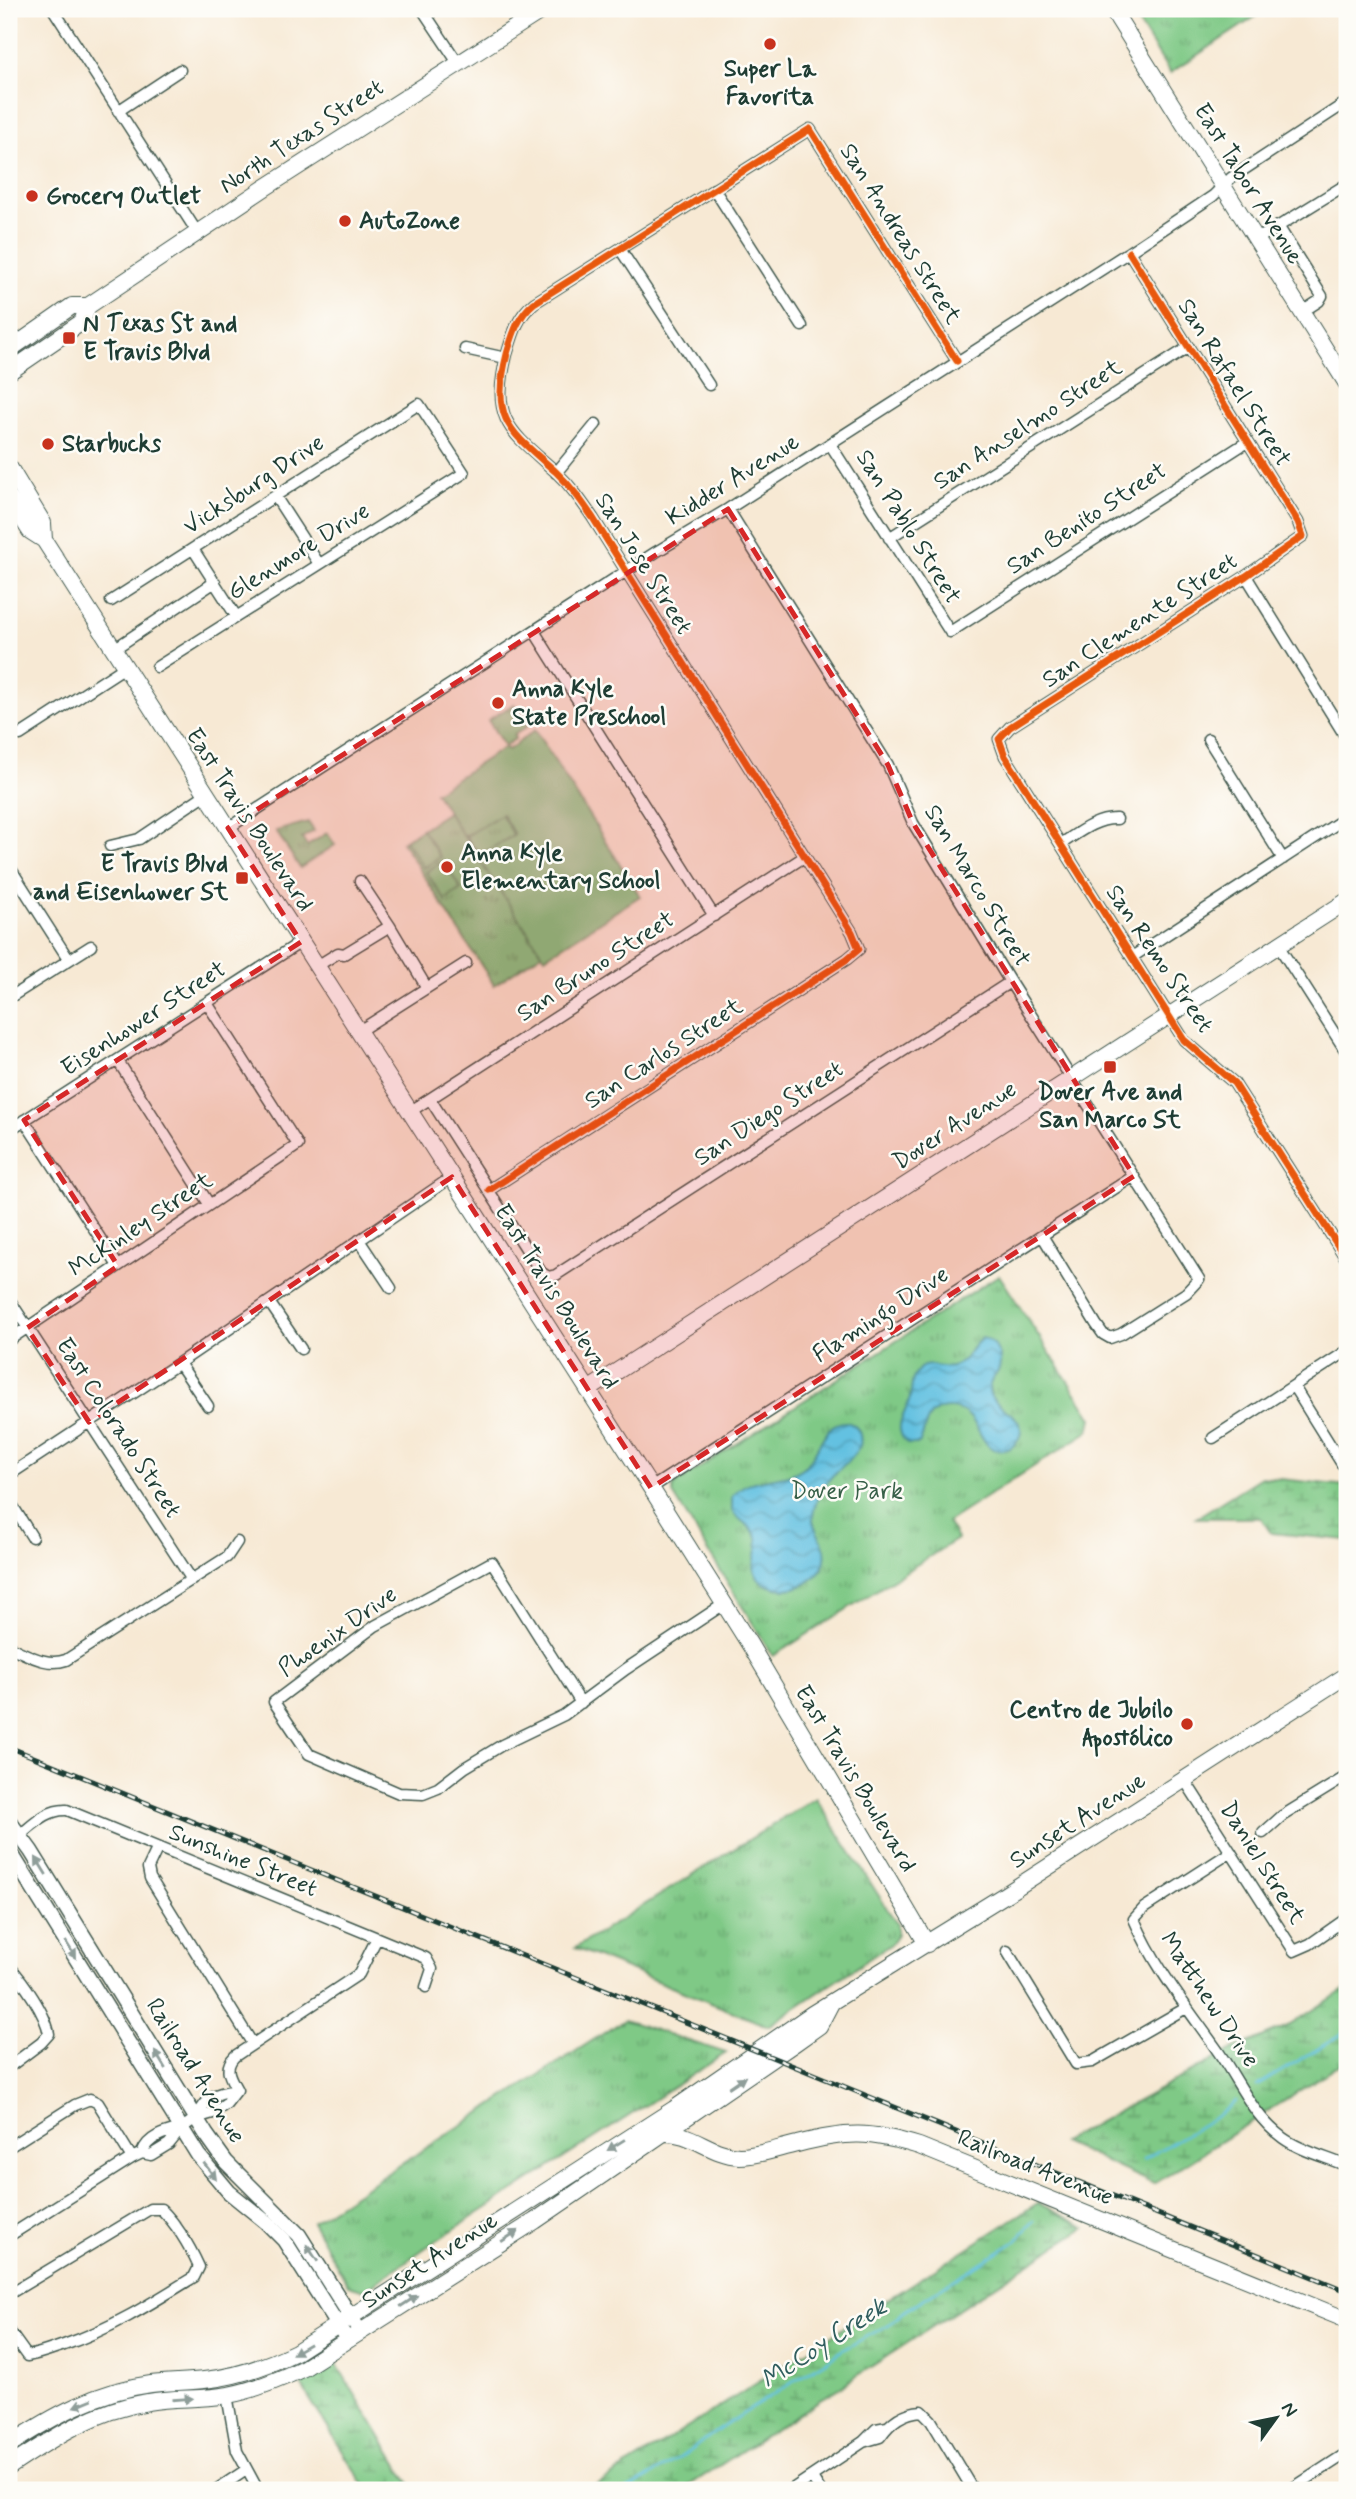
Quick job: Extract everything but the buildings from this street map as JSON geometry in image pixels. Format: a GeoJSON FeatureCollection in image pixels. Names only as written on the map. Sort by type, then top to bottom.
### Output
{"type":"FeatureCollection","features":[{"type":"Feature","properties":{"kind":"main road","name":"North Texas Street"},"geometry":{"type":"LineString","coordinates":[[9,372],[82,321],[88,306],[197,232],[544,9]]}},
{"type":"Feature","properties":{"kind":"main road","name":"East Tabor Avenue"},"geometry":{"type":"LineString","coordinates":[[1112,9],[1302,313],[1345,374]]}},
{"type":"Feature","properties":{"kind":"main road","name":"North Texas Street"},"geometry":{"type":"LineString","coordinates":[[9,350],[72,306],[88,306]]}},
{"type":"Feature","properties":{"kind":"main road","name":"East Travis Boulevard"},"geometry":{"type":"LineString","coordinates":[[9,467],[43,523],[44,540]]}},
{"type":"Feature","properties":{"kind":"main road","name":"East Travis Boulevard"},"geometry":{"type":"LineString","coordinates":[[9,498],[30,531],[44,540],[651,1488],[724,1604],[927,1944]]}},
{"type":"Feature","properties":{"kind":"main road","name":"Dover Avenue"},"geometry":{"type":"LineString","coordinates":[[588,1390],[1347,901]]}},
{"type":"Feature","properties":{"kind":"main road","name":"Sunset Avenue"},"geometry":{"type":"LineString","coordinates":[[9,2445],[52,2416],[81,2403],[150,2384],[225,2377],[259,2368],[296,2352],[677,2114],[831,2003],[1347,1675]]}},
{"type":"Feature","properties":{"kind":"main road","name":"Sunset Avenue"},"geometry":{"type":"LineString","coordinates":[[9,2467],[60,2433],[118,2409],[148,2402],[227,2395],[285,2377],[535,2221],[663,2133],[677,2114]]}},
{"type":"Feature","properties":{"kind":"main road"},"geometry":{"type":"LineString","coordinates":[[677,2114],[695,2140]]}},
{"type":"Feature","properties":{"kind":"main road","name":"Railroad Avenue"},"geometry":{"type":"LineString","coordinates":[[663,2133],[683,2134],[704,2146],[738,2156],[840,2134],[869,2133],[892,2138],[919,2146],[1347,2320]]}},
{"type":"Feature","properties":{"kind":"street"},"geometry":{"type":"LineString","coordinates":[[422,9],[458,63]]}},
{"type":"Feature","properties":{"kind":"street"},"geometry":{"type":"LineString","coordinates":[[58,11],[118,111],[197,232]]}},
{"type":"Feature","properties":{"kind":"street"},"geometry":{"type":"LineString","coordinates":[[118,111],[180,71]]}},
{"type":"Feature","properties":{"kind":"street","name":"Kidder Avenue"},"geometry":{"type":"LineString","coordinates":[[228,828],[1129,252],[1213,197],[1231,177],[1347,102]]}},
{"type":"Feature","properties":{"kind":"street","name":"San Jose Street"},"geometry":{"type":"LineString","coordinates":[[810,128],[526,310],[514,328],[500,391],[501,407],[507,423],[533,454],[577,495],[852,932],[859,949]]}},
{"type":"Feature","properties":{"kind":"street","name":"San Andreas Street"},"geometry":{"type":"LineString","coordinates":[[810,128],[957,361]]}},
{"type":"Feature","properties":{"kind":"street"},"geometry":{"type":"LineString","coordinates":[[1256,240],[1347,184]]}},
{"type":"Feature","properties":{"kind":"street"},"geometry":{"type":"LineString","coordinates":[[714,189],[802,326]]}},
{"type":"Feature","properties":{"kind":"street"},"geometry":{"type":"LineString","coordinates":[[1278,226],[1322,296],[1320,301],[1302,313]]}},
{"type":"Feature","properties":{"kind":"street"},"geometry":{"type":"LineString","coordinates":[[620,249],[709,385]]}},
{"type":"Feature","properties":{"kind":"street","name":"San Rafael Street"},"geometry":{"type":"LineString","coordinates":[[1129,252],[1298,522],[1303,536]]}},
{"type":"Feature","properties":{"kind":"street","name":"San Anselmo Street"},"geometry":{"type":"LineString","coordinates":[[889,538],[1189,347]]}},
{"type":"Feature","properties":{"kind":"street"},"geometry":{"type":"LineString","coordinates":[[465,349],[506,358]]}},
{"type":"Feature","properties":{"kind":"street","name":"Vicksburg Drive"},"geometry":{"type":"LineString","coordinates":[[111,601],[419,404],[464,473]]}},
{"type":"Feature","properties":{"kind":"street"},"geometry":{"type":"LineString","coordinates":[[556,473],[596,424]]}},
{"type":"Feature","properties":{"kind":"street","name":"San Benito Street"},"geometry":{"type":"LineString","coordinates":[[950,632],[1247,442]]}},
{"type":"Feature","properties":{"kind":"street","name":"San Pablo Street"},"geometry":{"type":"LineString","coordinates":[[830,444],[950,632]]}},
{"type":"Feature","properties":{"kind":"street","name":"Glenmore Drive"},"geometry":{"type":"LineString","coordinates":[[157,667],[464,473]]}},
{"type":"Feature","properties":{"kind":"street"},"geometry":{"type":"LineString","coordinates":[[275,496],[319,564]]}},
{"type":"Feature","properties":{"kind":"street","name":"San Marco Street"},"geometry":{"type":"LineString","coordinates":[[728,509],[888,765],[913,823],[1010,982],[1199,1279],[1186,1293],[1121,1334],[1110,1338],[1103,1334],[1096,1324],[1042,1237]]}},
{"type":"Feature","properties":{"kind":"street","name":"San Clemente Street"},"geometry":{"type":"LineString","coordinates":[[999,739],[1010,727],[1246,576],[1303,536]]}},
{"type":"Feature","properties":{"kind":"street"},"geometry":{"type":"LineString","coordinates":[[193,549],[236,616]]}},
{"type":"Feature","properties":{"kind":"street"},"geometry":{"type":"LineString","coordinates":[[1246,576],[1347,738]]}},
{"type":"Feature","properties":{"kind":"street"},"geometry":{"type":"LineString","coordinates":[[114,649],[215,582]]}},
{"type":"Feature","properties":{"kind":"street"},"geometry":{"type":"LineString","coordinates":[[534,631],[714,916]]}},
{"type":"Feature","properties":{"kind":"street"},"geometry":{"type":"LineString","coordinates":[[20,735],[125,667]]}},
{"type":"Feature","properties":{"kind":"street","name":"San Remo Street"},"geometry":{"type":"LineString","coordinates":[[999,739],[1004,756],[1184,1040],[1234,1083],[1347,1259]]}},
{"type":"Feature","properties":{"kind":"street"},"geometry":{"type":"LineString","coordinates":[[1208,739],[1283,859]]}},
{"type":"Feature","properties":{"kind":"street"},"geometry":{"type":"LineString","coordinates":[[110,846],[139,839],[206,794]]}},
{"type":"Feature","properties":{"kind":"street"},"geometry":{"type":"LineString","coordinates":[[1132,957],[1347,817]]}},
{"type":"Feature","properties":{"kind":"street"},"geometry":{"type":"LineString","coordinates":[[1061,844],[1088,826],[1107,818],[1117,819]]}},
{"type":"Feature","properties":{"kind":"street","name":"San Bruno Street"},"geometry":{"type":"LineString","coordinates":[[411,1111],[804,856]]}},
{"type":"Feature","properties":{"kind":"street"},"geometry":{"type":"LineString","coordinates":[[9,866],[69,960]]}},
{"type":"Feature","properties":{"kind":"street"},"geometry":{"type":"LineString","coordinates":[[360,881],[427,988]]}},
{"type":"Feature","properties":{"kind":"street"},"geometry":{"type":"LineString","coordinates":[[317,966],[338,953],[344,954],[390,926]]}},
{"type":"Feature","properties":{"kind":"street","name":"Eisenhower Street"},"geometry":{"type":"LineString","coordinates":[[9,1130],[301,942]]}},
{"type":"Feature","properties":{"kind":"street"},"geometry":{"type":"LineString","coordinates":[[1278,945],[1347,1053]]}},
{"type":"Feature","properties":{"kind":"street"},"geometry":{"type":"LineString","coordinates":[[9,998],[91,946]]}},
{"type":"Feature","properties":{"kind":"street","name":"San Carlos Street"},"geometry":{"type":"LineString","coordinates":[[489,1190],[859,949]]}},
{"type":"Feature","properties":{"kind":"street"},"geometry":{"type":"LineString","coordinates":[[359,1031],[466,963]]}},
{"type":"Feature","properties":{"kind":"street","name":"San Diego Street"},"geometry":{"type":"LineString","coordinates":[[548,1277],[556,1275],[1010,982]]}},
{"type":"Feature","properties":{"kind":"street","name":"McKinley Street"},"geometry":{"type":"LineString","coordinates":[[9,1340],[298,1145],[207,1003]]}},
{"type":"Feature","properties":{"kind":"street"},"geometry":{"type":"LineString","coordinates":[[118,1062],[209,1204]]}},
{"type":"Feature","properties":{"kind":"street","name":"East Travis Boulevard"},"geometry":{"type":"LineString","coordinates":[[430,1099],[541,1272],[548,1277]]}},
{"type":"Feature","properties":{"kind":"street"},"geometry":{"type":"LineString","coordinates":[[24,1120],[118,1266]]}},
{"type":"Feature","properties":{"kind":"street","name":"Flamingo Drive"},"geometry":{"type":"LineString","coordinates":[[651,1488],[1134,1176]]}},
{"type":"Feature","properties":{"kind":"street"},"geometry":{"type":"LineString","coordinates":[[9,1475],[452,1177]]}},
{"type":"Feature","properties":{"kind":"street"},"geometry":{"type":"LineString","coordinates":[[359,1240],[391,1288]]}},
{"type":"Feature","properties":{"kind":"street","name":"East Colorado Street"},"geometry":{"type":"LineString","coordinates":[[9,1298],[192,1580]]}},
{"type":"Feature","properties":{"kind":"street"},"geometry":{"type":"LineString","coordinates":[[269,1301],[301,1349]]}},
{"type":"Feature","properties":{"kind":"street"},"geometry":{"type":"LineString","coordinates":[[1213,1438],[1347,1351]]}},
{"type":"Feature","properties":{"kind":"street"},"geometry":{"type":"LineString","coordinates":[[179,1363],[208,1406]]}},
{"type":"Feature","properties":{"kind":"street"},"geometry":{"type":"LineString","coordinates":[[1294,1387],[1342,1464]]}},
{"type":"Feature","properties":{"kind":"street"},"geometry":{"type":"LineString","coordinates":[[9,1500],[32,1537]]}},
{"type":"Feature","properties":{"kind":"street"},"geometry":{"type":"LineString","coordinates":[[9,1647],[47,1662],[57,1664],[66,1660],[227,1558],[237,1542]]}},
{"type":"Feature","properties":{"kind":"street","name":"Phoenix Drive"},"geometry":{"type":"LineString","coordinates":[[581,1703],[492,1562],[375,1626],[274,1702],[309,1754],[399,1793],[423,1794],[438,1788],[464,1768],[502,1745],[564,1715],[581,1703],[626,1669],[724,1604]]}},
{"type":"Feature","properties":{"kind":"street"},"geometry":{"type":"LineString","coordinates":[[1263,1833],[1282,1816],[1347,1776]]}},
{"type":"Feature","properties":{"kind":"street","name":"Daniel Street"},"geometry":{"type":"LineString","coordinates":[[1184,1779],[1294,1951],[1310,1944],[1347,1918]]}},
{"type":"Feature","properties":{"kind":"street","name":"Sunshine Street"},"geometry":{"type":"LineString","coordinates":[[20,1835],[48,1813],[58,1809],[67,1810],[426,1958],[432,1969],[426,1987]]}},
{"type":"Feature","properties":{"kind":"street","name":"Railroad Avenue"},"geometry":{"type":"LineString","coordinates":[[9,1821],[226,2162],[299,2235],[354,2336]]}},
{"type":"Feature","properties":{"kind":"street"},"geometry":{"type":"LineString","coordinates":[[157,1849],[148,1868],[150,1878],[253,2043]]}},
{"type":"Feature","properties":{"kind":"street","name":"Railroad Avenue"},"geometry":{"type":"LineString","coordinates":[[9,1850],[212,2175],[284,2240],[345,2321]]}},
{"type":"Feature","properties":{"kind":"street","name":"Matthew Drive"},"geometry":{"type":"LineString","coordinates":[[1231,1852],[1144,1908],[1134,1919],[1140,1934],[1186,2008],[1270,2127],[1294,2144],[1347,2166]]}},
{"type":"Feature","properties":{"kind":"street"},"geometry":{"type":"LineString","coordinates":[[9,2236],[137,2156],[145,2144],[162,2133],[181,2128],[222,2107],[237,2090],[228,2072],[229,2062],[253,2043],[359,1974],[377,1938]]}},
{"type":"Feature","properties":{"kind":"street"},"geometry":{"type":"LineString","coordinates":[[1007,1951],[1076,2064],[1092,2062],[1186,2008]]}},
{"type":"Feature","properties":{"kind":"street"},"geometry":{"type":"LineString","coordinates":[[9,1966],[18,1976],[47,2025],[49,2034],[9,2067]]}},
{"type":"Feature","properties":{"kind":"street"},"geometry":{"type":"LineString","coordinates":[[9,2147],[75,2105],[90,2099],[98,2104],[137,2156]]}},
{"type":"Feature","properties":{"kind":"street"},"geometry":{"type":"LineString","coordinates":[[9,2294],[150,2209],[161,2209],[168,2216],[199,2267],[194,2277],[126,2319],[55,2348],[27,2356],[9,2331]]}},
{"type":"Feature","properties":{"kind":"street"},"geometry":{"type":"LineString","coordinates":[[227,2395],[237,2451],[258,2490]]}},
{"type":"Feature","properties":{"kind":"street"},"geometry":{"type":"LineString","coordinates":[[791,2490],[863,2442],[880,2437],[887,2427],[909,2412],[922,2411],[931,2420],[973,2490]]}},
{"type":"Feature","properties":{"kind":"street"},"geometry":{"type":"LineString","coordinates":[[1290,2490],[1347,2453]]}},
{"type":"Feature","properties":{"kind":"street"},"geometry":{"type":"LineString","coordinates":[[216,2490],[246,2470]]}},
{"type":"Feature","properties":{"kind":"street"},"geometry":{"type":"LineString","coordinates":[[812,2477],[820,2490]]}},
{"type":"Feature","properties":{"kind":"highlighted area"},"geometry":{"type":"Polygon","coordinates":[[[728,509],[888,765],[913,823],[1134,1176],[651,1488],[452,1177],[89,1422],[27,1328],[118,1266],[24,1120],[301,942],[228,828],[728,509]]]}},
{"type":"Feature","properties":{"kind":"green space"},"geometry":{"type":"Polygon","coordinates":[[[1130,9],[1267,9],[1170,73],[1130,9]]]}},
{"type":"Feature","properties":{"kind":"green space"},"geometry":{"type":"Polygon","coordinates":[[[514,704],[528,726],[504,746],[488,720],[514,704]]]}},
{"type":"Feature","properties":{"kind":"green space"},"geometry":{"type":"Polygon","coordinates":[[[535,730],[640,896],[545,957],[477,857],[514,835],[502,814],[464,837],[435,792],[505,747],[508,750],[535,730]]]}},
{"type":"Feature","properties":{"kind":"green space"},"geometry":{"type":"Polygon","coordinates":[[[448,812],[542,953],[494,985],[402,842],[448,812]]]}},
{"type":"Feature","properties":{"kind":"green space"},"geometry":{"type":"Polygon","coordinates":[[[501,814],[514,835],[479,856],[466,836],[501,814]]]}},
{"type":"Feature","properties":{"kind":"green space"},"geometry":{"type":"Polygon","coordinates":[[[308,822],[314,831],[302,838],[307,846],[327,833],[335,845],[300,868],[276,831],[308,822]]]}},
{"type":"Feature","properties":{"kind":"green space"},"geometry":{"type":"Polygon","coordinates":[[[422,829],[440,857],[424,868],[405,840],[422,829]]]}},
{"type":"Feature","properties":{"kind":"green space"},"geometry":{"type":"Polygon","coordinates":[[[443,861],[461,889],[445,900],[426,872],[443,861]]]}},
{"type":"Feature","properties":{"kind":"green space","name":"Dover Park"},"geometry":{"type":"Polygon","coordinates":[[[999,1275],[1092,1418],[1089,1431],[947,1522],[957,1539],[773,1656],[673,1494],[673,1487],[999,1275]]]}},
{"type":"Feature","properties":{"kind":"green space"},"geometry":{"type":"Polygon","coordinates":[[[1261,1477],[1347,1486],[1347,1540],[1271,1533],[1261,1518],[1196,1518],[1261,1477]]]}},
{"type":"Feature","properties":{"kind":"green space"},"geometry":{"type":"Polygon","coordinates":[[[816,1798],[897,1924],[897,1934],[891,1944],[768,2026],[575,1948],[816,1798]]]}},
{"type":"Feature","properties":{"kind":"green space"},"geometry":{"type":"Polygon","coordinates":[[[1347,1988],[1347,2060],[1154,2184],[1062,2142],[1232,2050],[1290,2025],[1347,1988]]]}},
{"type":"Feature","properties":{"kind":"green space"},"geometry":{"type":"Polygon","coordinates":[[[624,2020],[726,2053],[428,2246],[365,2290],[348,2285],[312,2222],[624,2020]]]}},
{"type":"Feature","properties":{"kind":"green space"},"geometry":{"type":"Polygon","coordinates":[[[1038,2203],[1085,2227],[682,2490],[590,2490],[1038,2203]]]}},
{"type":"Feature","properties":{"kind":"green space"},"geometry":{"type":"Polygon","coordinates":[[[336,2363],[413,2490],[367,2490],[301,2385],[336,2363]]]}},
{"type":"Feature","properties":{"kind":"water"},"geometry":{"type":"Polygon","coordinates":[[[983,1338],[996,1348],[1000,1357],[999,1368],[989,1390],[998,1404],[1018,1421],[1021,1429],[1017,1441],[1008,1449],[993,1449],[988,1446],[970,1417],[957,1409],[946,1408],[931,1415],[919,1444],[908,1444],[902,1436],[900,1426],[917,1372],[927,1365],[948,1368],[957,1365],[983,1338]]]}},
{"type":"Feature","properties":{"kind":"water"},"geometry":{"type":"Polygon","coordinates":[[[838,1423],[854,1425],[858,1431],[860,1446],[823,1488],[813,1514],[814,1525],[825,1550],[823,1566],[807,1583],[791,1589],[767,1585],[759,1579],[754,1569],[757,1538],[732,1511],[732,1496],[748,1484],[785,1476],[803,1468],[809,1463],[826,1433],[838,1423]]]}},
{"type":"Feature","properties":{"kind":"waterway"},"geometry":{"type":"LineString","coordinates":[[1257,2086],[1347,2031]]}},
{"type":"Feature","properties":{"kind":"waterway"},"geometry":{"type":"LineString","coordinates":[[1144,2159],[1219,2115],[1236,2101]]}},
{"type":"Feature","properties":{"kind":"waterway","name":"McCoy Creek"},"geometry":{"type":"LineString","coordinates":[[627,2490],[1014,2242],[1034,2221]]}},
{"type":"Feature","properties":{"kind":"railway"},"geometry":{"type":"LineString","coordinates":[[9,1747],[1347,2291]]}},
{"type":"Feature","properties":{"kind":"cycle path"},"geometry":{"type":"LineString","coordinates":[[489,1190],[859,949],[852,932],[593,518],[567,483],[527,446],[508,423],[501,395],[502,377],[509,347],[520,320],[534,303],[810,129],[957,361]]}},
{"type":"Feature","properties":{"kind":"cycle path"},"geometry":{"type":"LineString","coordinates":[[1129,252],[1298,522],[1303,536],[1246,576],[1010,727],[999,739],[1005,756],[1184,1040],[1234,1083],[1347,1260]]}},
{"type":"Feature","properties":{"kind":"place","name":"Super La Favorita"},"geometry":{"type":"Point","coordinates":[770,44]}},
{"type":"Feature","properties":{"kind":"place","name":"Grocery Outlet"},"geometry":{"type":"Point","coordinates":[32,196]}},
{"type":"Feature","properties":{"kind":"place","name":"AutoZone"},"geometry":{"type":"Point","coordinates":[345,221]}},
{"type":"Feature","properties":{"kind":"place","name":"N Texas St and E Travis Blvd"},"geometry":{"type":"Point","coordinates":[69,338]}},
{"type":"Feature","properties":{"kind":"place","name":"Starbucks"},"geometry":{"type":"Point","coordinates":[48,444]}},
{"type":"Feature","properties":{"kind":"place","name":"Anna Kyle State Preschool"},"geometry":{"type":"Point","coordinates":[498,703]}},
{"type":"Feature","properties":{"kind":"place","name":"Anna Kyle Elementary School"},"geometry":{"type":"Point","coordinates":[447,867]}},
{"type":"Feature","properties":{"kind":"place","name":"E Travis Blvd and Eisenhower St"},"geometry":{"type":"Point","coordinates":[242,878]}},
{"type":"Feature","properties":{"kind":"place","name":"Dover Ave and San Marco St"},"geometry":{"type":"Point","coordinates":[1110,1067]}},
{"type":"Feature","properties":{"kind":"place","name":"Centro de Jubilo Apostólico"},"geometry":{"type":"Point","coordinates":[1187,1724]}}]}
